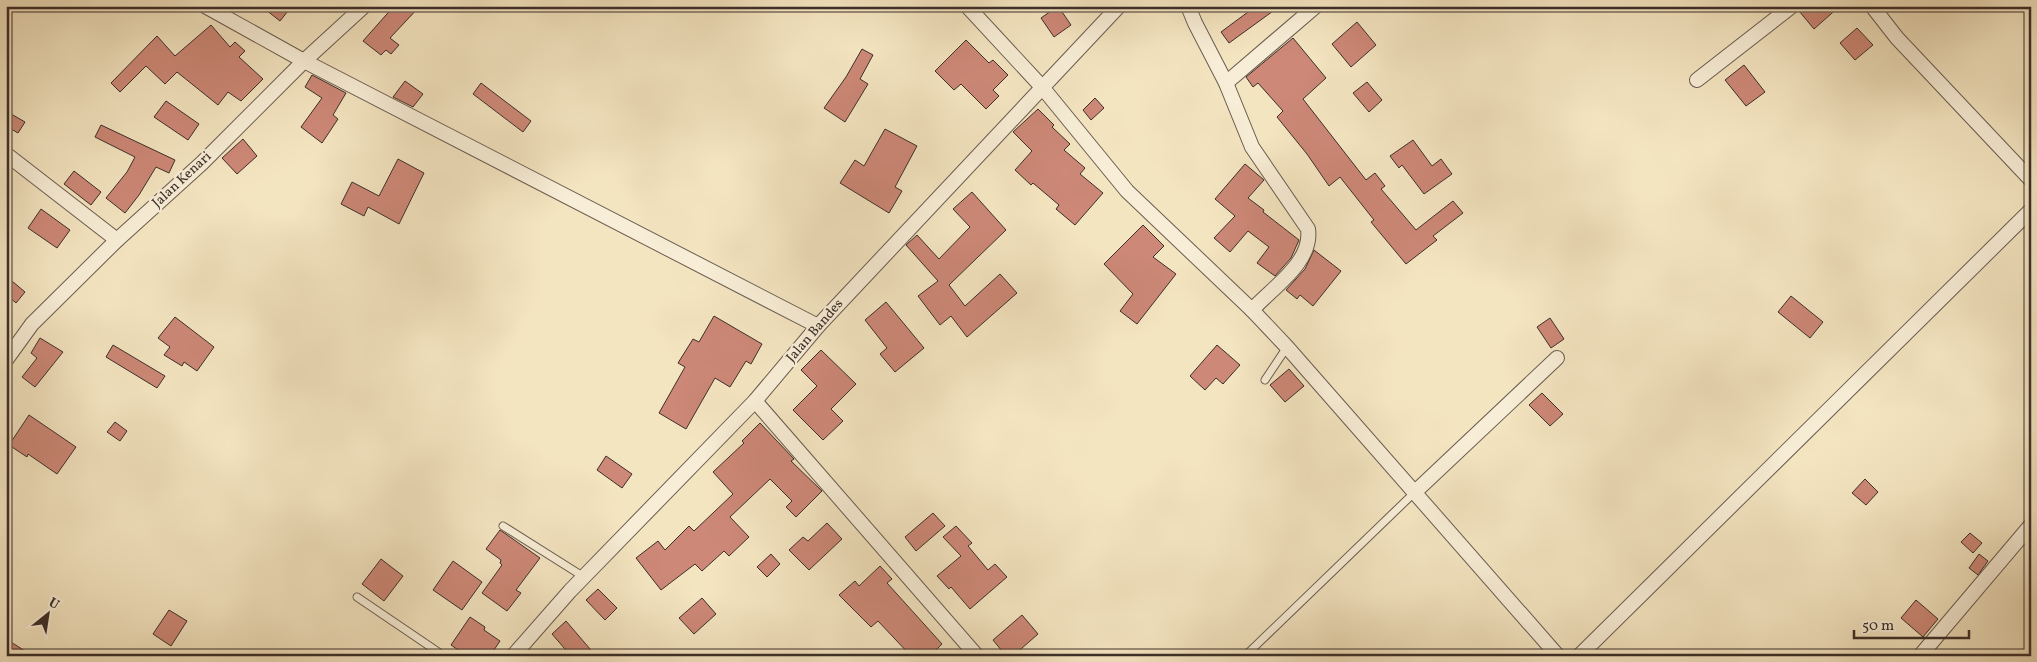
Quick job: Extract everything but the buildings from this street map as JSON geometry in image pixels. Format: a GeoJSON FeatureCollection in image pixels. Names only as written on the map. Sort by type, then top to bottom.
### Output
{"type":"FeatureCollection","features":[{"type":"Feature","properties":{"kind":"street"},"geometry":{"type":"LineString","coordinates":[[205,6],[225,11],[304,61],[818,326]]}},
{"type":"Feature","properties":{"kind":"street","name":"Jalan Kenari"},"geometry":{"type":"LineString","coordinates":[[6,360],[32,324],[117,240],[202,162],[304,61],[364,6]]}},
{"type":"Feature","properties":{"kind":"street"},"geometry":{"type":"LineString","coordinates":[[966,6],[1042,87],[1127,192],[1252,310],[1287,347],[1558,656]]}},
{"type":"Feature","properties":{"kind":"street","name":"Jalan Bandes"},"geometry":{"type":"LineString","coordinates":[[513,656],[584,577],[755,401],[818,326],[1119,6]]}},
{"type":"Feature","properties":{"kind":"street"},"geometry":{"type":"LineString","coordinates":[[1188,6],[1226,83],[1252,147],[1306,224],[1309,235],[1305,252],[1296,267],[1252,310]]}},
{"type":"Feature","properties":{"kind":"street"},"geometry":{"type":"LineString","coordinates":[[1226,83],[1316,6]]}},
{"type":"Feature","properties":{"kind":"street"},"geometry":{"type":"LineString","coordinates":[[1697,80],[1792,6]]}},
{"type":"Feature","properties":{"kind":"street"},"geometry":{"type":"LineString","coordinates":[[1872,6],[1897,38],[2031,180]]}},
{"type":"Feature","properties":{"kind":"street"},"geometry":{"type":"LineString","coordinates":[[6,154],[117,240]]}},
{"type":"Feature","properties":{"kind":"street"},"geometry":{"type":"LineString","coordinates":[[1579,656],[2031,210]]}},
{"type":"Feature","properties":{"kind":"street"},"geometry":{"type":"LineString","coordinates":[[1415,492],[1557,358]]}},
{"type":"Feature","properties":{"kind":"street"},"geometry":{"type":"LineString","coordinates":[[755,401],[977,656]]}},
{"type":"Feature","properties":{"kind":"street"},"geometry":{"type":"LineString","coordinates":[[1920,656],[2031,525]]}},
{"type":"Feature","properties":{"kind":"lane"},"geometry":{"type":"LineString","coordinates":[[1265,380],[1287,347]]}},
{"type":"Feature","properties":{"kind":"lane"},"geometry":{"type":"LineString","coordinates":[[1245,656],[1415,492]]}},
{"type":"Feature","properties":{"kind":"lane"},"geometry":{"type":"LineString","coordinates":[[503,526],[584,577]]}},
{"type":"Feature","properties":{"kind":"lane"},"geometry":{"type":"LineString","coordinates":[[357,597],[444,656]]}}]}
